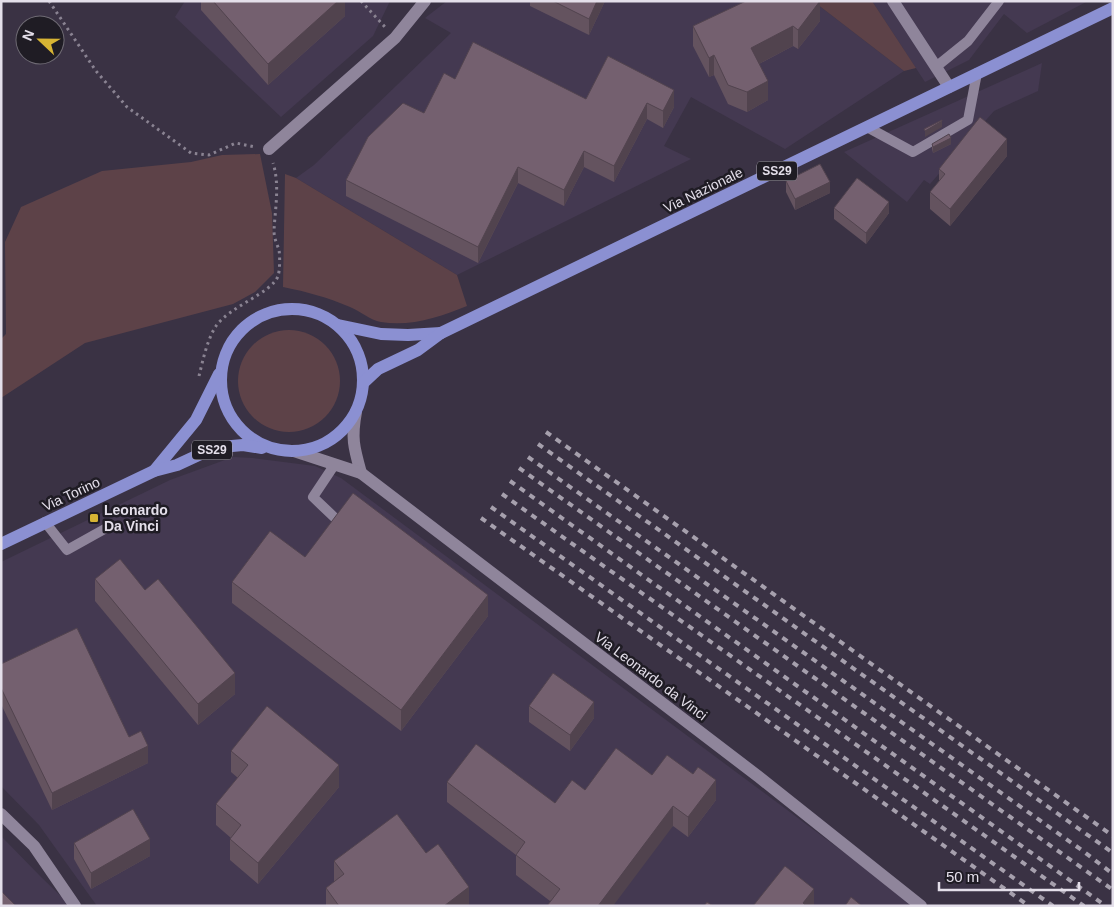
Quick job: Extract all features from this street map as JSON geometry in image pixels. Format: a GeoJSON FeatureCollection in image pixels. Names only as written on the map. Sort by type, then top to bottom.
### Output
{"type":"FeatureCollection","features":[{"type":"Feature","properties":{"kind":"main road","name":"Via Nazionale"},"geometry":{"type":"LineString","coordinates":[[363,383],[378,369],[418,350],[441,333],[1113,8]]}},
{"type":"Feature","properties":{"kind":"main road"},"geometry":{"type":"LineString","coordinates":[[286,309],[306,310],[319,314],[338,325],[351,339],[359,356],[363,383],[361,398],[356,412],[340,433],[328,442],[315,448],[294,451],[273,449],[260,444],[248,436],[232,419],[220,385],[221,370],[231,342],[241,330],[261,316],[286,309]]}},
{"type":"Feature","properties":{"kind":"main road","name":"Via Nazionale"},"geometry":{"type":"LineString","coordinates":[[338,325],[381,334],[441,333]]}},
{"type":"Feature","properties":{"kind":"main road","name":"Via Torino"},"geometry":{"type":"LineString","coordinates":[[154,471],[196,420],[221,370]]}},
{"type":"Feature","properties":{"kind":"main road","name":"Via Torino"},"geometry":{"type":"LineString","coordinates":[[1,544],[154,471],[177,465],[205,452],[221,447],[243,445],[273,449]]}},
{"type":"Feature","properties":{"kind":"street"},"geometry":{"type":"LineString","coordinates":[[269,149],[395,38],[426,1]]}},
{"type":"Feature","properties":{"kind":"street"},"geometry":{"type":"LineString","coordinates":[[893,1],[949,87]]}},
{"type":"Feature","properties":{"kind":"street"},"geometry":{"type":"LineString","coordinates":[[356,412],[352,432],[361,473]]}},
{"type":"Feature","properties":{"kind":"street","name":"Via Leonardo da Vinci"},"geometry":{"type":"LineString","coordinates":[[294,451],[361,473],[759,777],[921,906]]}},
{"type":"Feature","properties":{"kind":"street"},"geometry":{"type":"LineString","coordinates":[[1,814],[34,846],[75,906]]}},
{"type":"Feature","properties":{"kind":"lane"},"geometry":{"type":"LineString","coordinates":[[937,66],[968,41],[999,1]]}},
{"type":"Feature","properties":{"kind":"lane"},"geometry":{"type":"LineString","coordinates":[[867,127],[913,152],[968,120],[977,73]]}},
{"type":"Feature","properties":{"kind":"lane"},"geometry":{"type":"LineString","coordinates":[[335,464],[314,498],[335,518]]}},
{"type":"Feature","properties":{"kind":"lane"},"geometry":{"type":"LineString","coordinates":[[46,522],[67,550],[110,526]]}},
{"type":"Feature","properties":{"kind":"path"},"geometry":{"type":"LineString","coordinates":[[49,1],[96,71],[127,107],[191,153],[209,155],[236,144],[269,149],[277,174],[274,234],[279,253],[278,277],[269,288],[234,308],[216,325],[209,340],[197,385]]}},
{"type":"Feature","properties":{"kind":"path"},"geometry":{"type":"LineString","coordinates":[[361,1],[395,38]]}},
{"type":"Feature","properties":{"kind":"shaded area"},"geometry":{"type":"Polygon","coordinates":[[[185,1],[390,1],[373,36],[281,117],[175,17],[185,1]]]}},
{"type":"Feature","properties":{"kind":"shaded area"},"geometry":{"type":"Polygon","coordinates":[[[447,1],[813,1],[904,71],[785,149],[691,97],[664,146],[691,159],[457,275],[296,178],[314,165],[451,33],[425,18],[447,1]]]}},
{"type":"Feature","properties":{"kind":"shaded area"},"geometry":{"type":"Polygon","coordinates":[[[813,1],[872,1],[916,68],[904,71],[813,1]]]}},
{"type":"Feature","properties":{"kind":"shaded area"},"geometry":{"type":"Polygon","coordinates":[[[872,1],[1088,1],[1027,33],[1004,14],[969,60],[925,82],[872,1]]]}},
{"type":"Feature","properties":{"kind":"shaded area"},"geometry":{"type":"Polygon","coordinates":[[[1042,63],[1038,91],[994,111],[930,184],[924,180],[907,202],[844,152],[1042,63]]]}},
{"type":"Feature","properties":{"kind":"shaded area"},"geometry":{"type":"Polygon","coordinates":[[[260,154],[272,213],[274,273],[255,292],[233,304],[85,343],[1,398],[1,339],[6,334],[5,242],[21,207],[102,171],[191,162],[222,155],[260,154]]]}},
{"type":"Feature","properties":{"kind":"shaded area"},"geometry":{"type":"Polygon","coordinates":[[[285,174],[296,178],[457,275],[467,306],[425,320],[403,323],[381,322],[350,307],[325,298],[283,287],[285,174]]]}},
{"type":"Feature","properties":{"kind":"shaded area"},"geometry":{"type":"Polygon","coordinates":[[[289,330],[309,334],[325,345],[336,361],[340,381],[336,401],[325,417],[309,428],[289,432],[269,428],[253,417],[242,401],[238,381],[242,361],[253,345],[269,334],[289,330]]]}},
{"type":"Feature","properties":{"kind":"shaded area"},"geometry":{"type":"Polygon","coordinates":[[[233,457],[315,466],[341,478],[916,906],[97,906],[39,825],[1,786],[1,562],[170,480],[233,457]]]}},
{"type":"Feature","properties":{"kind":"shaded area"},"geometry":{"type":"Polygon","coordinates":[[[1,836],[41,877],[71,906],[1,906],[1,836]]]}},
{"type":"Feature","properties":{"kind":"building"},"geometry":{"type":"Polygon","coordinates":[[[213,1],[338,1],[268,64],[213,1]]]}},
{"type":"Feature","properties":{"kind":"building"},"geometry":{"type":"Polygon","coordinates":[[[553,1],[597,1],[589,19],[553,1]]]}},
{"type":"Feature","properties":{"kind":"building"},"geometry":{"type":"Polygon","coordinates":[[[746,1],[820,1],[798,30],[793,26],[751,48],[768,81],[747,92],[728,85],[714,55],[709,58],[693,26],[746,1]]]}},
{"type":"Feature","properties":{"kind":"building"},"geometry":{"type":"Polygon","coordinates":[[[473,42],[586,99],[608,56],[674,90],[663,111],[647,103],[614,166],[584,151],[564,190],[518,167],[478,247],[346,180],[368,137],[403,103],[424,113],[444,73],[455,79],[473,42]]]}},
{"type":"Feature","properties":{"kind":"building"},"geometry":{"type":"Polygon","coordinates":[[[980,117],[1007,139],[950,209],[930,192],[945,174],[939,169],[980,117]]]}},
{"type":"Feature","properties":{"kind":"building"},"geometry":{"type":"Polygon","coordinates":[[[942,121],[925,131],[924,129],[942,121]]]}},
{"type":"Feature","properties":{"kind":"building"},"geometry":{"type":"Polygon","coordinates":[[[949,134],[951,138],[933,147],[932,144],[949,134]]]}},
{"type":"Feature","properties":{"kind":"building"},"geometry":{"type":"Polygon","coordinates":[[[820,164],[830,182],[795,199],[786,181],[820,164]]]}},
{"type":"Feature","properties":{"kind":"building"},"geometry":{"type":"Polygon","coordinates":[[[857,178],[889,202],[866,233],[834,208],[857,178]]]}},
{"type":"Feature","properties":{"kind":"building"},"geometry":{"type":"Polygon","coordinates":[[[353,493],[488,595],[401,710],[232,582],[270,531],[305,557],[353,493]]]}},
{"type":"Feature","properties":{"kind":"building"},"geometry":{"type":"Polygon","coordinates":[[[120,559],[145,590],[158,579],[235,673],[198,704],[95,579],[120,559]]]}},
{"type":"Feature","properties":{"kind":"building"},"geometry":{"type":"Polygon","coordinates":[[[77,628],[129,737],[141,731],[148,746],[52,793],[1,688],[1,664],[77,628]]]}},
{"type":"Feature","properties":{"kind":"building"},"geometry":{"type":"Polygon","coordinates":[[[553,673],[594,702],[570,735],[529,706],[553,673]]]}},
{"type":"Feature","properties":{"kind":"building"},"geometry":{"type":"Polygon","coordinates":[[[267,706],[339,765],[258,863],[230,839],[241,825],[216,804],[248,765],[231,751],[267,706]]]}},
{"type":"Feature","properties":{"kind":"building"},"geometry":{"type":"Polygon","coordinates":[[[476,744],[555,803],[572,780],[585,790],[616,748],[652,775],[667,755],[693,774],[698,767],[716,780],[688,817],[673,806],[598,906],[547,906],[560,889],[516,855],[525,842],[447,782],[476,744]]]}},
{"type":"Feature","properties":{"kind":"building"},"geometry":{"type":"Polygon","coordinates":[[[133,809],[150,839],[91,873],[74,843],[133,809]]]}},
{"type":"Feature","properties":{"kind":"building"},"geometry":{"type":"Polygon","coordinates":[[[397,814],[426,853],[438,844],[469,887],[444,906],[339,906],[326,888],[344,874],[334,861],[397,814]]]}},
{"type":"Feature","properties":{"kind":"building"},"geometry":{"type":"Polygon","coordinates":[[[785,866],[814,889],[803,903],[806,906],[753,906],[785,866]]]}},
{"type":"Feature","properties":{"kind":"building"},"geometry":{"type":"Polygon","coordinates":[[[1,891],[16,906],[1,906],[1,891]]]}},
{"type":"Feature","properties":{"kind":"building"},"geometry":{"type":"Polygon","coordinates":[[[851,897],[862,906],[845,906],[851,897]]]}},
{"type":"Feature","properties":{"kind":"building"},"geometry":{"type":"Polygon","coordinates":[[[707,902],[713,906],[704,906],[707,902]]]}},
{"type":"Feature","properties":{"kind":"railway"},"geometry":{"type":"LineString","coordinates":[[546,432],[1113,836]]}},
{"type":"Feature","properties":{"kind":"railway"},"geometry":{"type":"LineString","coordinates":[[538,444],[1113,853]]}},
{"type":"Feature","properties":{"kind":"railway"},"geometry":{"type":"LineString","coordinates":[[528,457],[1113,874]]}},
{"type":"Feature","properties":{"kind":"railway"},"geometry":{"type":"LineString","coordinates":[[519,468],[1113,890]]}},
{"type":"Feature","properties":{"kind":"railway"},"geometry":{"type":"LineString","coordinates":[[510,481],[1106,906]]}},
{"type":"Feature","properties":{"kind":"railway"},"geometry":{"type":"LineString","coordinates":[[502,494],[1084,906]]}},
{"type":"Feature","properties":{"kind":"railway"},"geometry":{"type":"LineString","coordinates":[[491,507],[1053,906]]}},
{"type":"Feature","properties":{"kind":"railway"},"geometry":{"type":"LineString","coordinates":[[481,518],[1029,906]]}},
{"type":"Feature","properties":{"kind":"place","name":"Leonardo Da Vinci"},"geometry":{"type":"Point","coordinates":[94,518]}}]}
